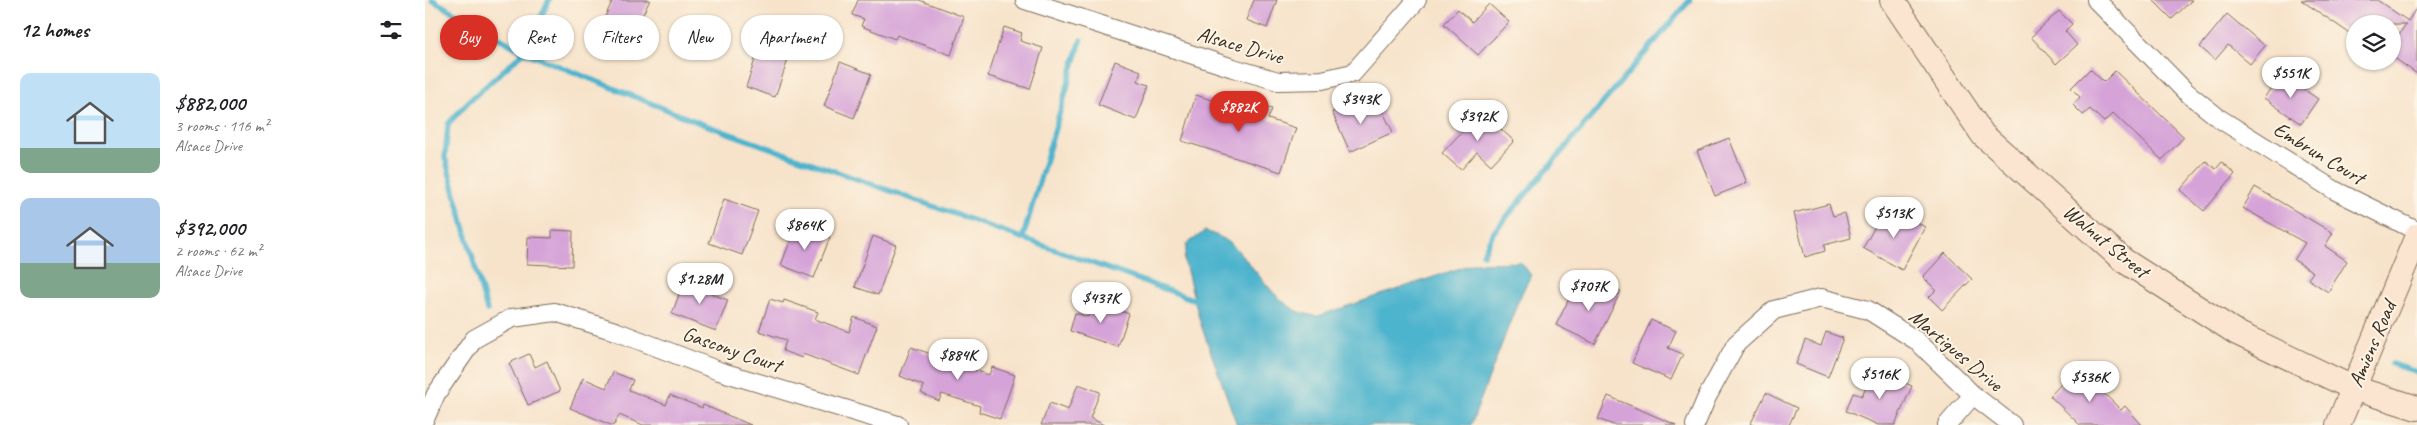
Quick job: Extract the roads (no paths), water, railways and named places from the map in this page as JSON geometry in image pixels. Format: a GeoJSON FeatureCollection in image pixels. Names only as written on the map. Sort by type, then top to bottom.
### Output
{"type":"FeatureCollection","features":[{"type":"Feature","properties":{"kind":"street","name":"Alsace Drive"},"geometry":{"type":"LineString","coordinates":[[1025,0],[1049,4],[1233,68],[1279,81],[1322,80],[1353,73],[1417,0]]}},
{"type":"Feature","properties":{"kind":"street","name":"Walnut Street"},"geometry":{"type":"LineString","coordinates":[[1892,0],[1983,134],[2123,260],[2237,334],[2353,388],[2417,408]]}},
{"type":"Feature","properties":{"kind":"street","name":"Embrun Court"},"geometry":{"type":"LineString","coordinates":[[2096,0],[2185,91],[2220,120],[2334,190],[2417,231]]}},
{"type":"Feature","properties":{"kind":"street","name":"Amiens Road"},"geometry":{"type":"LineString","coordinates":[[2338,425],[2417,236]]}},
{"type":"Feature","properties":{"kind":"street","name":"Martigues Drive"},"geometry":{"type":"LineString","coordinates":[[1695,425],[1707,397],[1737,344],[1775,310],[1821,298],[1868,310],[1917,341],[1973,395],[2012,425]]}},
{"type":"Feature","properties":{"kind":"street","name":"Gascony Court"},"geometry":{"type":"LineString","coordinates":[[425,419],[436,394],[474,339],[512,318],[555,312],[615,331],[719,371],[898,425]]}},
{"type":"Feature","properties":{"kind":"street"},"geometry":{"type":"LineString","coordinates":[[1947,425],[1973,395]]}},
{"type":"Feature","properties":{"kind":"water"},"geometry":{"type":"Polygon","coordinates":[[[1205,231],[1226,240],[1247,261],[1267,286],[1290,307],[1303,313],[1318,316],[1475,263],[1520,262],[1531,275],[1519,299],[1471,425],[1237,425],[1201,325],[1184,260],[1187,244],[1205,231]]]}},
{"type":"Feature","properties":{"kind":"waterway"},"geometry":{"type":"LineString","coordinates":[[432,0],[524,52],[700,123],[1201,302]]}},
{"type":"Feature","properties":{"kind":"waterway"},"geometry":{"type":"LineString","coordinates":[[487,310],[445,157],[448,124],[468,102],[524,52],[549,0]]}},
{"type":"Feature","properties":{"kind":"waterway"},"geometry":{"type":"LineString","coordinates":[[1483,254],[1493,233],[1690,0]]}},
{"type":"Feature","properties":{"kind":"waterway"},"geometry":{"type":"LineString","coordinates":[[1023,237],[1081,40]]}},
{"type":"Feature","properties":{"kind":"waterway"},"geometry":{"type":"LineString","coordinates":[[2392,364],[2417,372]]}}]}
